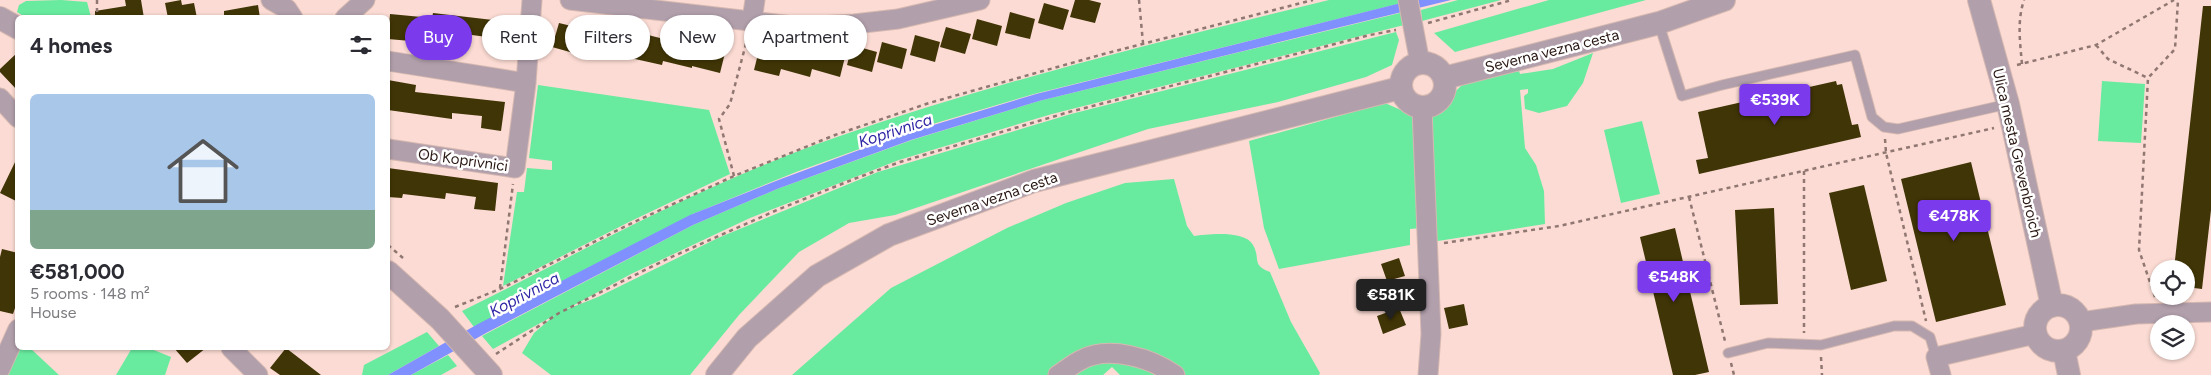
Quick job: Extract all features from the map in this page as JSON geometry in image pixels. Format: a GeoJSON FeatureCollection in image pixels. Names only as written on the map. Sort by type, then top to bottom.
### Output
{"type":"FeatureCollection","features":[{"type":"Feature","properties":{"kind":"street"},"geometry":{"type":"LineString","coordinates":[[271,0],[287,9],[291,15]]}},
{"type":"Feature","properties":{"kind":"street"},"geometry":{"type":"LineString","coordinates":[[348,15],[366,0]]}},
{"type":"Feature","properties":{"kind":"street","name":"Ob Koprivnici"},"geometry":{"type":"LineString","coordinates":[[390,150],[515,168],[526,83],[532,0]]}},
{"type":"Feature","properties":{"kind":"street"},"geometry":{"type":"LineString","coordinates":[[570,0],[744,19]]}},
{"type":"Feature","properties":{"kind":"street"},"geometry":{"type":"LineString","coordinates":[[753,15],[756,0]]}},
{"type":"Feature","properties":{"kind":"street"},"geometry":{"type":"LineString","coordinates":[[867,23],[898,19],[980,0]]}},
{"type":"Feature","properties":{"kind":"street"},"geometry":{"type":"LineString","coordinates":[[1408,0],[1415,27],[1420,63]]}},
{"type":"Feature","properties":{"kind":"street","name":"Severna vezna cesta"},"geometry":{"type":"LineString","coordinates":[[1444,78],[1659,23],[1724,0]]}},
{"type":"Feature","properties":{"kind":"street","name":"Ulica mesta Grevenbroich"},"geometry":{"type":"LineString","coordinates":[[1979,0],[2008,104],[2052,306]]}},
{"type":"Feature","properties":{"kind":"street"},"geometry":{"type":"LineString","coordinates":[[0,18],[15,26]]}},
{"type":"Feature","properties":{"kind":"street"},"geometry":{"type":"LineString","coordinates":[[390,61],[526,83]]}},
{"type":"Feature","properties":{"kind":"street"},"geometry":{"type":"LineString","coordinates":[[1420,63],[1435,66],[1444,78],[1444,93],[1440,100],[1422,108],[1406,101],[1400,88],[1400,81],[1407,68],[1420,63]]}},
{"type":"Feature","properties":{"kind":"street","name":"Severna vezna cesta"},"geometry":{"type":"LineString","coordinates":[[717,375],[747,338],[817,276],[889,235],[1034,181],[1400,88]]}},
{"type":"Feature","properties":{"kind":"street"},"geometry":{"type":"LineString","coordinates":[[0,98],[15,115]]}},
{"type":"Feature","properties":{"kind":"street"},"geometry":{"type":"LineString","coordinates":[[1422,108],[1429,245],[1431,334],[1428,375]]}},
{"type":"Feature","properties":{"kind":"street"},"geometry":{"type":"LineString","coordinates":[[390,273],[445,314],[486,369]]}},
{"type":"Feature","properties":{"kind":"street"},"geometry":{"type":"LineString","coordinates":[[2052,306],[2066,306],[2078,315],[2081,322],[2080,337],[2076,343],[2064,351],[2049,350],[2043,346],[2035,334],[2034,327],[2040,314],[2052,306]]}},
{"type":"Feature","properties":{"kind":"street"},"geometry":{"type":"LineString","coordinates":[[2081,322],[2136,314],[2211,312]]}},
{"type":"Feature","properties":{"kind":"street"},"geometry":{"type":"LineString","coordinates":[[1938,366],[2035,334]]}},
{"type":"Feature","properties":{"kind":"street"},"geometry":{"type":"LineString","coordinates":[[0,367],[15,335]]}},
{"type":"Feature","properties":{"kind":"street"},"geometry":{"type":"LineString","coordinates":[[233,350],[258,375]]}},
{"type":"Feature","properties":{"kind":"street"},"geometry":{"type":"LineString","coordinates":[[2064,351],[2069,375]]}},
{"type":"Feature","properties":{"kind":"street"},"geometry":{"type":"LineString","coordinates":[[1058,375],[1083,359],[1103,354],[1124,354],[1151,362],[1175,375]]}},
{"type":"Feature","properties":{"kind":"lane"},"geometry":{"type":"LineString","coordinates":[[1659,23],[1682,96],[1855,56],[1872,117],[1884,127],[1898,129],[2008,104]]}},
{"type":"Feature","properties":{"kind":"lane"},"geometry":{"type":"LineString","coordinates":[[1728,353],[1768,343],[1821,345],[1894,326],[1912,326],[1930,337],[1938,366]]}},
{"type":"Feature","properties":{"kind":"path"},"geometry":{"type":"LineString","coordinates":[[97,0],[97,15]]}},
{"type":"Feature","properties":{"kind":"path"},"geometry":{"type":"LineString","coordinates":[[1139,0],[1143,44]]}},
{"type":"Feature","properties":{"kind":"path"},"geometry":{"type":"LineString","coordinates":[[445,314],[734,176],[834,135],[930,103],[1143,44],[1313,0]]}},
{"type":"Feature","properties":{"kind":"path"},"geometry":{"type":"LineString","coordinates":[[486,369],[559,313],[668,259],[777,210],[900,162],[1068,112],[1370,35],[1415,27],[1512,0]]}},
{"type":"Feature","properties":{"kind":"path"},"geometry":{"type":"LineString","coordinates":[[2022,64],[2019,40],[2020,12],[2024,0]]}},
{"type":"Feature","properties":{"kind":"path"},"geometry":{"type":"LineString","coordinates":[[2015,66],[2096,45],[2176,0]]}},
{"type":"Feature","properties":{"kind":"path"},"geometry":{"type":"LineString","coordinates":[[2156,313],[2154,292],[2139,250],[2148,78],[2175,49],[2176,0]]}},
{"type":"Feature","properties":{"kind":"path"},"geometry":{"type":"LineString","coordinates":[[2096,45],[2108,59],[2148,78]]}},
{"type":"Feature","properties":{"kind":"path"},"geometry":{"type":"LineString","coordinates":[[734,176],[719,119],[730,104],[744,51]]}},
{"type":"Feature","properties":{"kind":"path"},"geometry":{"type":"LineString","coordinates":[[1429,245],[1559,226],[1998,127]]}},
{"type":"Feature","properties":{"kind":"path"},"geometry":{"type":"LineString","coordinates":[[1886,153],[1930,337]]}},
{"type":"Feature","properties":{"kind":"path"},"geometry":{"type":"LineString","coordinates":[[500,289],[515,168]]}},
{"type":"Feature","properties":{"kind":"path"},"geometry":{"type":"LineString","coordinates":[[1804,171],[1804,345]]}},
{"type":"Feature","properties":{"kind":"path"},"geometry":{"type":"LineString","coordinates":[[1689,197],[1734,375]]}},
{"type":"Feature","properties":{"kind":"path"},"geometry":{"type":"LineString","coordinates":[[1821,345],[1822,375]]}},
{"type":"Feature","properties":{"kind":"green space"},"geometry":{"type":"Polygon","coordinates":[[[61,0],[87,2],[90,15],[22,15],[17,12],[19,5],[26,1],[61,0]]]}},
{"type":"Feature","properties":{"kind":"green space"},"geometry":{"type":"Polygon","coordinates":[[[1329,0],[1401,0],[1402,3],[1034,94],[909,131],[796,172],[693,214],[474,327],[462,311],[694,196],[789,155],[837,137],[1020,80],[1329,0]]]}},
{"type":"Feature","properties":{"kind":"green space"},"geometry":{"type":"Polygon","coordinates":[[[1458,0],[1501,0],[1422,21],[1421,10],[1458,0]]]}},
{"type":"Feature","properties":{"kind":"green space"},"geometry":{"type":"Polygon","coordinates":[[[1549,0],[1646,0],[1455,52],[1434,33],[1549,0]]]}},
{"type":"Feature","properties":{"kind":"green space"},"geometry":{"type":"Polygon","coordinates":[[[1404,12],[1408,24],[1052,114],[899,160],[750,218],[631,274],[565,310],[598,297],[718,238],[878,172],[1071,114],[1396,32],[1399,40],[1392,65],[1366,77],[1278,102],[1148,129],[895,215],[849,223],[799,252],[739,315],[690,375],[551,375],[522,353],[534,333],[555,315],[493,349],[482,336],[693,225],[777,189],[912,140],[1039,101],[1404,12]]]}},
{"type":"Feature","properties":{"kind":"green space"},"geometry":{"type":"Polygon","coordinates":[[[1593,53],[1583,83],[1567,106],[1539,113],[1525,109],[1524,96],[1528,93],[1528,89],[1520,90],[1525,148],[1536,165],[1544,191],[1545,224],[1438,241],[1435,239],[1430,116],[1464,83],[1519,71],[1520,74],[1553,69],[1593,53]]]}},
{"type":"Feature","properties":{"kind":"green space"},"geometry":{"type":"Polygon","coordinates":[[[2102,81],[2145,84],[2141,143],[2098,141],[2102,81]]]}},
{"type":"Feature","properties":{"kind":"green space"},"geometry":{"type":"Polygon","coordinates":[[[538,85],[709,110],[730,174],[629,222],[503,286],[517,192],[524,192],[527,168],[552,170],[552,161],[529,158],[538,85]]]}},
{"type":"Feature","properties":{"kind":"green space"},"geometry":{"type":"Polygon","coordinates":[[[1385,103],[1419,118],[1421,228],[1410,229],[1410,245],[1279,269],[1264,228],[1249,141],[1385,103]]]}},
{"type":"Feature","properties":{"kind":"green space"},"geometry":{"type":"Polygon","coordinates":[[[1642,121],[1660,194],[1621,203],[1604,130],[1642,121]]]}},
{"type":"Feature","properties":{"kind":"green space"},"geometry":{"type":"Polygon","coordinates":[[[1174,179],[1187,226],[1194,236],[1235,235],[1249,240],[1253,245],[1258,264],[1270,272],[1291,322],[1320,373],[1319,375],[1179,375],[1127,353],[1054,375],[792,375],[891,288],[1007,228],[1066,203],[1125,183],[1174,179]]]}},
{"type":"Feature","properties":{"kind":"green space"},"geometry":{"type":"Polygon","coordinates":[[[427,332],[439,346],[388,375],[362,375],[364,365],[427,332]]]}},
{"type":"Feature","properties":{"kind":"green space"},"geometry":{"type":"Polygon","coordinates":[[[17,350],[32,350],[59,375],[2,375],[17,350]]]}},
{"type":"Feature","properties":{"kind":"green space"},"geometry":{"type":"Polygon","coordinates":[[[131,350],[154,350],[171,357],[165,375],[116,375],[131,350]]]}},
{"type":"Feature","properties":{"kind":"green space"},"geometry":{"type":"Polygon","coordinates":[[[448,355],[457,366],[441,375],[411,375],[448,355]]]}},
{"type":"Feature","properties":{"kind":"green space"},"geometry":{"type":"Polygon","coordinates":[[[1116,358],[1164,375],[1120,375],[1112,367],[1103,375],[1068,375],[1087,362],[1116,358]]]}},
{"type":"Feature","properties":{"kind":"water"},"geometry":{"type":"Polygon","coordinates":[[[1413,0],[1451,0],[1039,101],[911,140],[777,189],[693,225],[486,333],[411,375],[388,375],[478,324],[690,215],[897,136],[1036,94],[1413,0]]]}},
{"type":"Feature","properties":{"kind":"building"},"geometry":{"type":"Polygon","coordinates":[[[125,0],[141,0],[144,15],[95,15],[95,11],[126,6],[125,0]]]}},
{"type":"Feature","properties":{"kind":"building"},"geometry":{"type":"Polygon","coordinates":[[[181,0],[182,5],[194,3],[196,15],[167,15],[165,3],[181,0]]]}},
{"type":"Feature","properties":{"kind":"building"},"geometry":{"type":"Polygon","coordinates":[[[1075,0],[1089,0],[1101,3],[1095,23],[1070,17],[1075,0]]]}},
{"type":"Feature","properties":{"kind":"building"},"geometry":{"type":"Polygon","coordinates":[[[1044,3],[1069,10],[1063,30],[1038,23],[1044,3]]]}},
{"type":"Feature","properties":{"kind":"building"},"geometry":{"type":"Polygon","coordinates":[[[258,5],[260,15],[224,15],[224,11],[258,5]]]}},
{"type":"Feature","properties":{"kind":"building"},"geometry":{"type":"Polygon","coordinates":[[[2203,6],[2211,6],[2211,210],[2202,289],[2195,288],[2195,260],[2175,260],[2203,6]]]}},
{"type":"Feature","properties":{"kind":"building"},"geometry":{"type":"Polygon","coordinates":[[[1010,12],[1035,19],[1030,39],[1005,33],[1010,12]]]}},
{"type":"Feature","properties":{"kind":"building"},"geometry":{"type":"Polygon","coordinates":[[[433,13],[450,15],[433,15],[433,13]]]}},
{"type":"Feature","properties":{"kind":"building"},"geometry":{"type":"Polygon","coordinates":[[[390,14],[405,15],[405,40],[390,39],[390,14]]]}},
{"type":"Feature","properties":{"kind":"building"},"geometry":{"type":"Polygon","coordinates":[[[472,18],[482,19],[482,36],[472,35],[472,18]]]}},
{"type":"Feature","properties":{"kind":"building"},"geometry":{"type":"Polygon","coordinates":[[[977,19],[1002,26],[997,46],[972,39],[977,19]]]}},
{"type":"Feature","properties":{"kind":"building"},"geometry":{"type":"Polygon","coordinates":[[[559,23],[565,24],[565,51],[555,48],[555,37],[559,23]]]}},
{"type":"Feature","properties":{"kind":"building"},"geometry":{"type":"Polygon","coordinates":[[[946,27],[971,34],[965,54],[940,47],[946,27]]]}},
{"type":"Feature","properties":{"kind":"building"},"geometry":{"type":"Polygon","coordinates":[[[915,35],[940,42],[935,62],[910,55],[915,35]]]}},
{"type":"Feature","properties":{"kind":"building"},"geometry":{"type":"Polygon","coordinates":[[[650,36],[660,38],[660,60],[723,60],[720,73],[663,61],[662,65],[640,60],[650,60],[650,36]]]}},
{"type":"Feature","properties":{"kind":"building"},"geometry":{"type":"Polygon","coordinates":[[[882,42],[907,49],[902,69],[877,62],[882,42]]]}},
{"type":"Feature","properties":{"kind":"building"},"geometry":{"type":"Polygon","coordinates":[[[867,49],[877,52],[872,72],[847,65],[848,60],[867,60],[867,49]]]}},
{"type":"Feature","properties":{"kind":"building"},"geometry":{"type":"Polygon","coordinates":[[[15,55],[15,88],[0,72],[0,69],[15,55]]]}},
{"type":"Feature","properties":{"kind":"building"},"geometry":{"type":"Polygon","coordinates":[[[756,60],[844,60],[840,77],[812,69],[810,77],[781,69],[779,76],[754,70],[756,60]]]}},
{"type":"Feature","properties":{"kind":"building"},"geometry":{"type":"Polygon","coordinates":[[[390,80],[416,85],[415,92],[505,102],[501,131],[481,128],[482,116],[452,113],[452,119],[390,110],[390,80]]]}},
{"type":"Feature","properties":{"kind":"building"},"geometry":{"type":"Polygon","coordinates":[[[1836,81],[1837,85],[1842,84],[1852,125],[1858,124],[1861,137],[1699,174],[1696,160],[1708,158],[1698,112],[1836,81]]]}},
{"type":"Feature","properties":{"kind":"building"},"geometry":{"type":"Polygon","coordinates":[[[15,162],[15,200],[0,193],[15,162]]]}},
{"type":"Feature","properties":{"kind":"building"},"geometry":{"type":"Polygon","coordinates":[[[1971,162],[2006,305],[1936,322],[1901,179],[1971,162]]]}},
{"type":"Feature","properties":{"kind":"building"},"geometry":{"type":"Polygon","coordinates":[[[390,168],[498,183],[495,211],[474,209],[476,197],[446,193],[445,199],[403,194],[402,198],[390,197],[390,168]]]}},
{"type":"Feature","properties":{"kind":"building"},"geometry":{"type":"Polygon","coordinates":[[[1864,185],[1887,281],[1851,290],[1829,193],[1864,185]]]}},
{"type":"Feature","properties":{"kind":"building"},"geometry":{"type":"Polygon","coordinates":[[[1774,208],[1778,304],[1740,305],[1735,210],[1774,208]]]}},
{"type":"Feature","properties":{"kind":"building"},"geometry":{"type":"Polygon","coordinates":[[[1675,228],[1709,372],[1695,375],[1673,375],[1640,237],[1675,228]]]}},
{"type":"Feature","properties":{"kind":"building"},"geometry":{"type":"Polygon","coordinates":[[[2,249],[15,252],[15,308],[13,314],[0,311],[0,257],[2,249]]]}},
{"type":"Feature","properties":{"kind":"building"},"geometry":{"type":"Polygon","coordinates":[[[1399,258],[1405,276],[1387,281],[1381,264],[1399,258]]]}},
{"type":"Feature","properties":{"kind":"building"},"geometry":{"type":"Polygon","coordinates":[[[1464,304],[1468,325],[1449,329],[1444,308],[1464,304]]]}},
{"type":"Feature","properties":{"kind":"building"},"geometry":{"type":"Polygon","coordinates":[[[1399,308],[1406,325],[1383,334],[1377,316],[1399,308]]]}},
{"type":"Feature","properties":{"kind":"building"},"geometry":{"type":"Polygon","coordinates":[[[176,350],[203,350],[187,363],[176,350]]]}},
{"type":"Feature","properties":{"kind":"building"},"geometry":{"type":"Polygon","coordinates":[[[284,350],[289,350],[321,375],[280,375],[270,368],[284,350]]]}},
{"type":"Feature","properties":{"kind":"water label","name":"Koprivnica"},"geometry":{"type":"Point","coordinates":[895,130]}},
{"type":"Feature","properties":{"kind":"water label","name":"Koprivnica"},"geometry":{"type":"Point","coordinates":[524,294]}}]}
